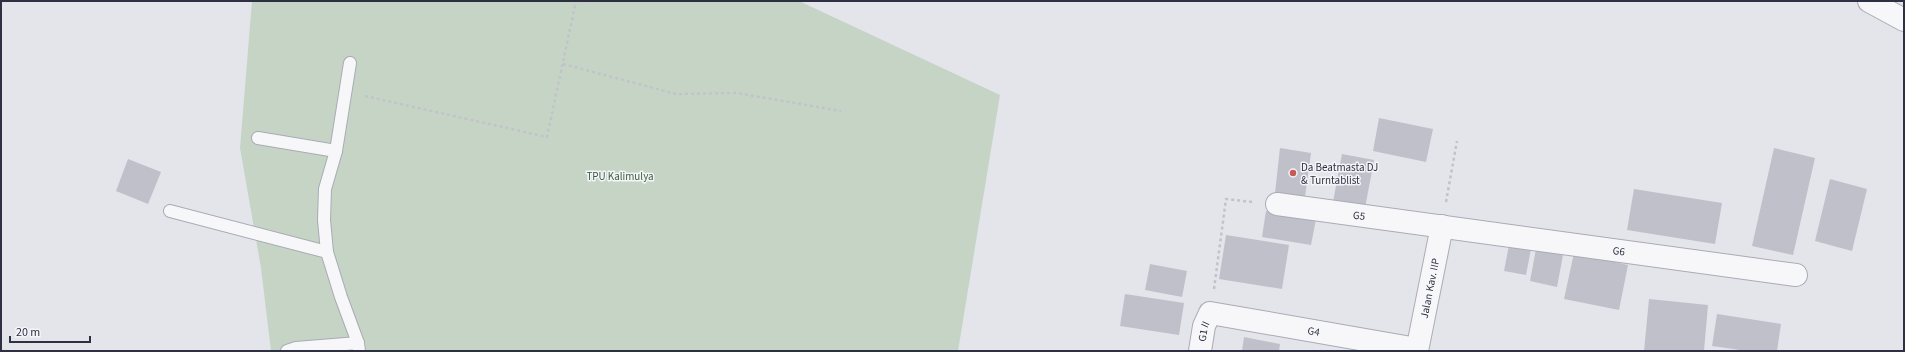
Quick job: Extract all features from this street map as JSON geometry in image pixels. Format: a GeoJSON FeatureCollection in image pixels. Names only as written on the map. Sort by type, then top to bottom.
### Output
{"type":"FeatureCollection","features":[{"type":"Feature","properties":{"kind":"street"},"geometry":{"type":"LineString","coordinates":[[1869,1],[1904,20]]}},
{"type":"Feature","properties":{"kind":"street","name":"G5"},"geometry":{"type":"LineString","coordinates":[[1277,204],[1442,226]]}},
{"type":"Feature","properties":{"kind":"street","name":"G6"},"geometry":{"type":"LineString","coordinates":[[1442,226],[1796,275]]}},
{"type":"Feature","properties":{"kind":"street","name":"Jalan Kav. IIP"},"geometry":{"type":"LineString","coordinates":[[1417,350],[1442,226]]}},
{"type":"Feature","properties":{"kind":"street","name":"G4"},"geometry":{"type":"LineString","coordinates":[[1210,313],[1417,350]]}},
{"type":"Feature","properties":{"kind":"street","name":"G1 II"},"geometry":{"type":"LineString","coordinates":[[1200,351],[1204,326],[1210,313]]}},
{"type":"Feature","properties":{"kind":"lane"},"geometry":{"type":"LineString","coordinates":[[287,351],[296,348],[359,347],[340,297],[327,252],[324,220],[325,189],[336,151],[350,63]]}},
{"type":"Feature","properties":{"kind":"lane"},"geometry":{"type":"LineString","coordinates":[[258,138],[336,151]]}},
{"type":"Feature","properties":{"kind":"lane"},"geometry":{"type":"LineString","coordinates":[[170,211],[327,252]]}},
{"type":"Feature","properties":{"kind":"path"},"geometry":{"type":"LineString","coordinates":[[345,91],[547,137],[576,1]]}},
{"type":"Feature","properties":{"kind":"path"},"geometry":{"type":"LineString","coordinates":[[563,64],[676,94],[737,93],[841,111]]}},
{"type":"Feature","properties":{"kind":"path"},"geometry":{"type":"LineString","coordinates":[[1442,226],[1457,141]]}},
{"type":"Feature","properties":{"kind":"path"},"geometry":{"type":"LineString","coordinates":[[1210,313],[1226,199],[1277,204]]}},
{"type":"Feature","properties":{"kind":"green space","name":"TPU Kalimulya"},"geometry":{"type":"Polygon","coordinates":[[[252,1],[799,1],[1000,95],[958,351],[271,351],[261,268],[240,148],[252,1]]]}},
{"type":"Feature","properties":{"kind":"building"},"geometry":{"type":"Polygon","coordinates":[[[1379,118],[1433,129],[1426,162],[1373,151],[1379,118]]]}},
{"type":"Feature","properties":{"kind":"building","name":"Da Beatmasta DJ & Turntablist"},"geometry":{"type":"Polygon","coordinates":[[[1280,148],[1311,153],[1305,197],[1275,193],[1280,148]]]}},
{"type":"Feature","properties":{"kind":"building"},"geometry":{"type":"Polygon","coordinates":[[[1774,148],[1815,158],[1793,255],[1752,246],[1774,148]]]}},
{"type":"Feature","properties":{"kind":"building"},"geometry":{"type":"Polygon","coordinates":[[[1342,154],[1374,160],[1365,208],[1333,202],[1342,154]]]}},
{"type":"Feature","properties":{"kind":"building"},"geometry":{"type":"Polygon","coordinates":[[[128,159],[161,172],[148,204],[116,191],[128,159]]]}},
{"type":"Feature","properties":{"kind":"building"},"geometry":{"type":"Polygon","coordinates":[[[1830,179],[1867,189],[1852,251],[1815,241],[1830,179]]]}},
{"type":"Feature","properties":{"kind":"building"},"geometry":{"type":"Polygon","coordinates":[[[1634,189],[1722,203],[1715,244],[1627,230],[1634,189]]]}},
{"type":"Feature","properties":{"kind":"building"},"geometry":{"type":"Polygon","coordinates":[[[1266,211],[1316,219],[1311,245],[1262,237],[1266,211]]]}},
{"type":"Feature","properties":{"kind":"building"},"geometry":{"type":"Polygon","coordinates":[[[1226,235],[1289,245],[1282,289],[1219,279],[1226,235]]]}},
{"type":"Feature","properties":{"kind":"building"},"geometry":{"type":"Polygon","coordinates":[[[1509,245],[1531,249],[1526,275],[1504,271],[1509,245]]]}},
{"type":"Feature","properties":{"kind":"building"},"geometry":{"type":"Polygon","coordinates":[[[1536,249],[1563,255],[1557,287],[1530,281],[1536,249]]]}},
{"type":"Feature","properties":{"kind":"building"},"geometry":{"type":"Polygon","coordinates":[[[1574,253],[1628,265],[1619,310],[1564,299],[1574,253]]]}},
{"type":"Feature","properties":{"kind":"building"},"geometry":{"type":"Polygon","coordinates":[[[1150,264],[1187,271],[1182,297],[1145,290],[1150,264]]]}},
{"type":"Feature","properties":{"kind":"building"},"geometry":{"type":"Polygon","coordinates":[[[1125,294],[1184,303],[1179,335],[1120,326],[1125,294]]]}},
{"type":"Feature","properties":{"kind":"building"},"geometry":{"type":"Polygon","coordinates":[[[1649,299],[1708,305],[1704,351],[1644,351],[1649,299]]]}},
{"type":"Feature","properties":{"kind":"building"},"geometry":{"type":"Polygon","coordinates":[[[1717,314],[1781,324],[1777,351],[1747,351],[1712,346],[1717,314]]]}},
{"type":"Feature","properties":{"kind":"building"},"geometry":{"type":"Polygon","coordinates":[[[1244,337],[1280,344],[1279,351],[1242,351],[1244,337]]]}},
{"type":"Feature","properties":{"kind":"place","name":"Da Beatmasta DJ & Turntablist"},"geometry":{"type":"Point","coordinates":[1293,173]}}]}
